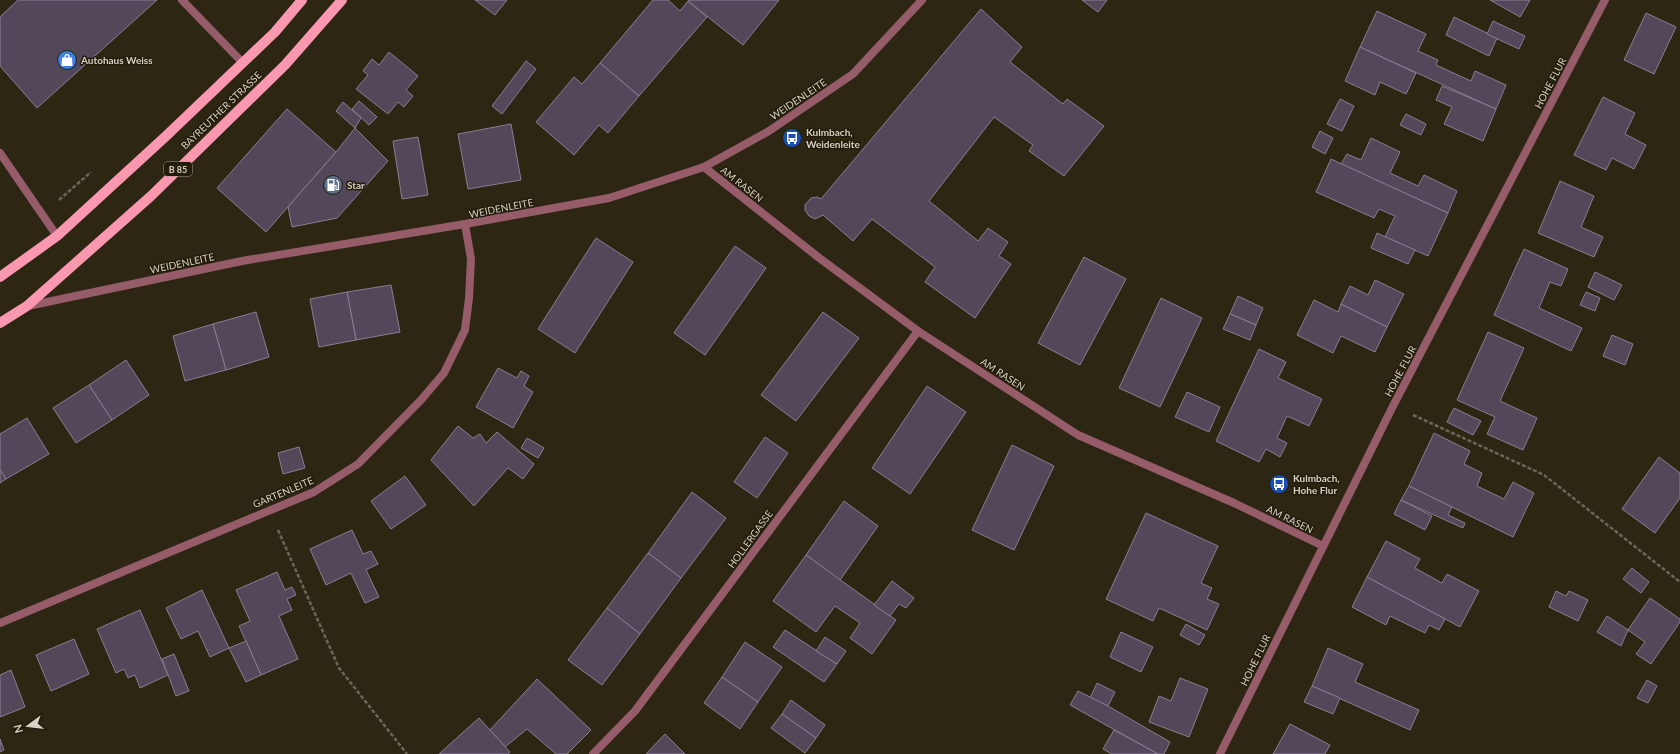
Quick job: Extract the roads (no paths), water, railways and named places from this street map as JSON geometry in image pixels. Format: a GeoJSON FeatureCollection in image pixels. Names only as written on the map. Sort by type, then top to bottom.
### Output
{"type":"FeatureCollection","features":[{"type":"Feature","properties":{"kind":"main road","name":"BAYREUTHER STRASSE"},"geometry":{"type":"LineString","coordinates":[[0,277],[56,236],[243,63],[275,32],[302,0]]}},
{"type":"Feature","properties":{"kind":"main road","name":"BAYREUTHER STRASSE"},"geometry":{"type":"LineString","coordinates":[[0,323],[27,306],[157,190],[285,65],[342,0]]}},
{"type":"Feature","properties":{"kind":"street"},"geometry":{"type":"LineString","coordinates":[[182,0],[243,63]]}},
{"type":"Feature","properties":{"kind":"street","name":"WEIDENLEITE"},"geometry":{"type":"LineString","coordinates":[[27,306],[242,261],[465,224],[609,198],[704,166],[768,131],[853,74],[922,0]]}},
{"type":"Feature","properties":{"kind":"street","name":"HOHE FLUR"},"geometry":{"type":"LineString","coordinates":[[1220,754],[1393,406],[1605,0]]}},
{"type":"Feature","properties":{"kind":"street"},"geometry":{"type":"LineString","coordinates":[[0,153],[56,236]]}},
{"type":"Feature","properties":{"kind":"street","name":"AM RASEN"},"geometry":{"type":"LineString","coordinates":[[704,166],[818,257],[918,331],[1078,435],[1234,503],[1323,546]]}},
{"type":"Feature","properties":{"kind":"street","name":"GARTENLEITE"},"geometry":{"type":"LineString","coordinates":[[0,623],[269,509],[314,492],[358,464],[421,400],[444,373],[465,330],[469,298],[471,259],[465,224]]}},
{"type":"Feature","properties":{"kind":"street","name":"HOLLERGASSE"},"geometry":{"type":"LineString","coordinates":[[593,754],[635,711],[918,331]]}},
{"type":"Feature","properties":{"kind":"place","name":"Autohaus Weiss"},"geometry":{"type":"Point","coordinates":[67,60]}},
{"type":"Feature","properties":{"kind":"place","name":"Kulmbach, Weidenleite"},"geometry":{"type":"Point","coordinates":[792,138]}},
{"type":"Feature","properties":{"kind":"place","name":"Star"},"geometry":{"type":"Point","coordinates":[333,185]}},
{"type":"Feature","properties":{"kind":"place","name":"Kulmbach, Hohe Flur"},"geometry":{"type":"Point","coordinates":[1279,484]}}]}
